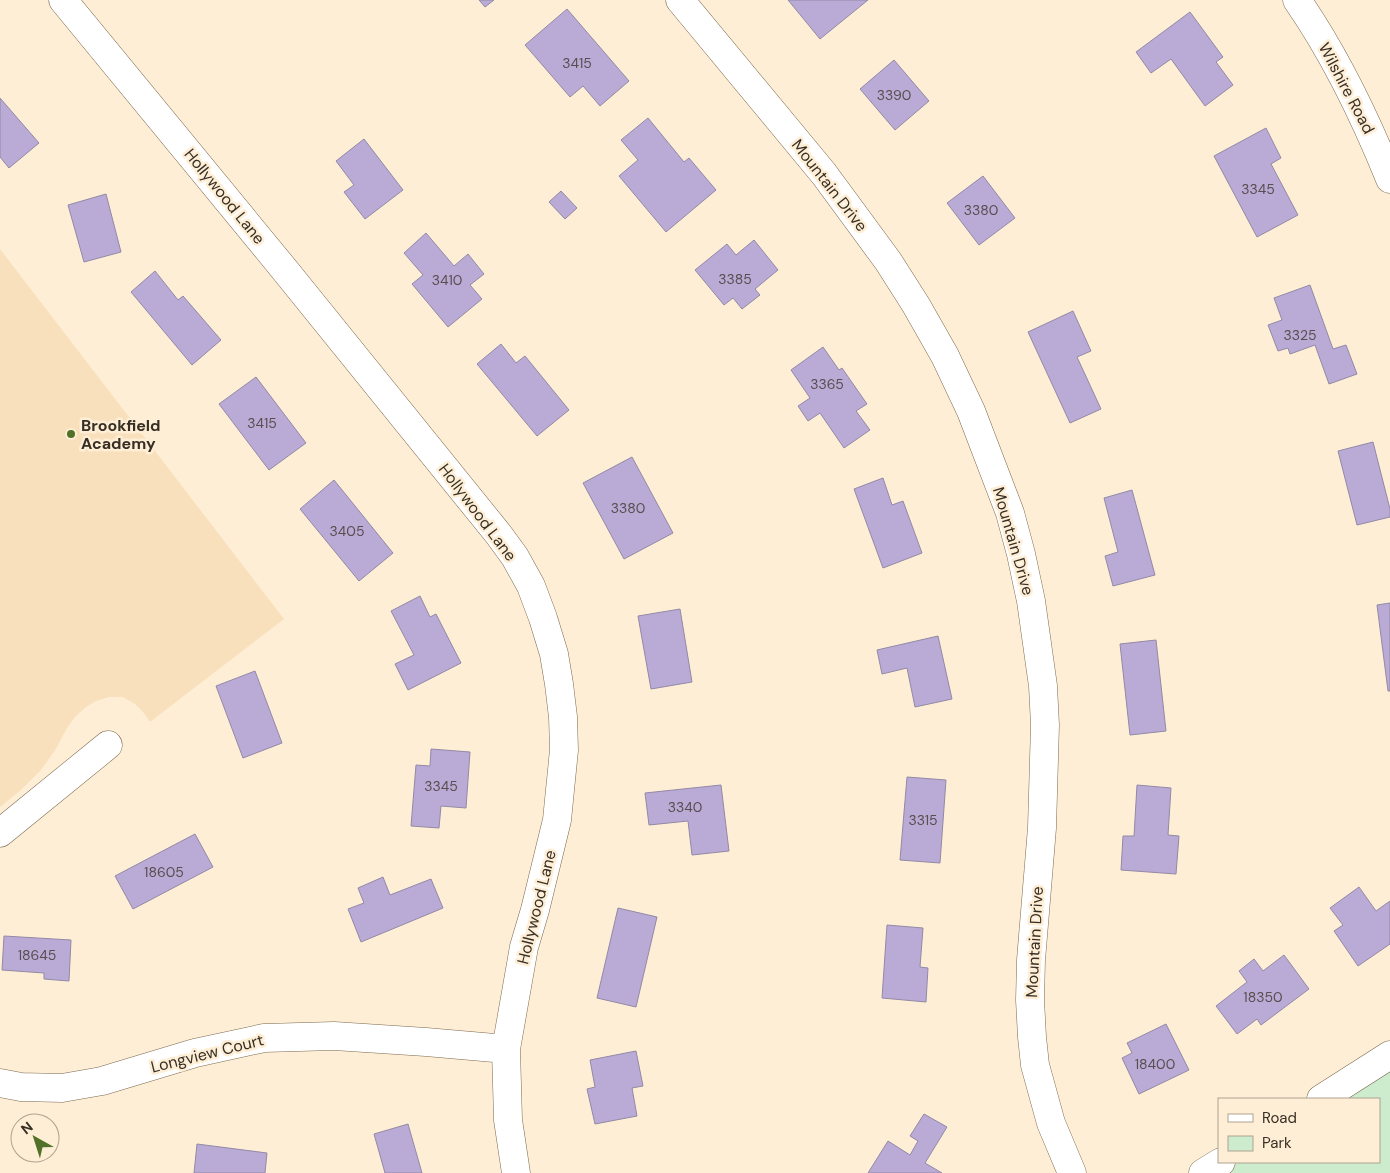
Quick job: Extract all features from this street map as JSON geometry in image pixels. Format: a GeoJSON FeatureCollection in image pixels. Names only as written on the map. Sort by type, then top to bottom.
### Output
{"type":"FeatureCollection","features":[{"type":"Feature","properties":{"kind":"street","name":"Hollywood Lane"},"geometry":{"type":"LineString","coordinates":[[63,0],[278,261],[499,535],[515,557],[531,586],[543,618],[560,684],[564,750],[557,820],[524,947],[506,1049],[508,1120],[516,1173]]}},
{"type":"Feature","properties":{"kind":"street","name":"Mountain Drive"},"geometry":{"type":"LineString","coordinates":[[680,0],[824,174],[888,261],[945,356],[971,411],[1010,513],[1031,601],[1043,686],[1045,716],[1042,828],[1031,960],[1030,1000],[1032,1037],[1035,1066],[1051,1123],[1072,1173]]}},
{"type":"Feature","properties":{"kind":"street","name":"Wilshire Road"},"geometry":{"type":"LineString","coordinates":[[1297,0],[1324,43],[1354,98],[1390,179]]}},
{"type":"Feature","properties":{"kind":"street"},"geometry":{"type":"LineString","coordinates":[[0,832],[108,745]]}},
{"type":"Feature","properties":{"kind":"street","name":"Longview Court"},"geometry":{"type":"LineString","coordinates":[[0,1083],[21,1087],[62,1088],[102,1080],[195,1053],[264,1038],[334,1036],[506,1049]]}},
{"type":"Feature","properties":{"kind":"street"},"geometry":{"type":"LineString","coordinates":[[1323,1098],[1390,1055]]}},
{"type":"Feature","properties":{"kind":"street"},"geometry":{"type":"LineString","coordinates":[[1203,1173],[1219,1163]]}},
{"type":"Feature","properties":{"kind":"shaded area","name":"Brookfield Academy"},"geometry":{"type":"Polygon","coordinates":[[[0,249],[284,619],[150,722],[135,704],[123,697],[109,697],[96,701],[86,707],[67,728],[56,749],[41,770],[0,807],[0,249]]]}},
{"type":"Feature","properties":{"kind":"green space"},"geometry":{"type":"Polygon","coordinates":[[[1390,1066],[1390,1173],[1221,1173],[1237,1163],[1380,1163],[1380,1098],[1340,1098],[1390,1066]]]}},
{"type":"Feature","properties":{"kind":"building"},"geometry":{"type":"Polygon","coordinates":[[[479,0],[494,0],[485,7],[479,0]]]}},
{"type":"Feature","properties":{"kind":"building"},"geometry":{"type":"Polygon","coordinates":[[[788,0],[868,0],[820,39],[788,0]]]}},
{"type":"Feature","properties":{"kind":"building"},"geometry":{"type":"Polygon","coordinates":[[[567,9],[629,81],[600,106],[583,86],[570,97],[525,45],[567,9]]]}},
{"type":"Feature","properties":{"kind":"building"},"geometry":{"type":"Polygon","coordinates":[[[1190,12],[1223,57],[1216,62],[1233,85],[1205,106],[1171,59],[1151,73],[1136,52],[1190,12]]]}},
{"type":"Feature","properties":{"kind":"building"},"geometry":{"type":"Polygon","coordinates":[[[894,60],[929,101],[895,130],[860,89],[894,60]]]}},
{"type":"Feature","properties":{"kind":"building"},"geometry":{"type":"Polygon","coordinates":[[[0,98],[39,143],[9,168],[0,157],[0,98]]]}},
{"type":"Feature","properties":{"kind":"building"},"geometry":{"type":"Polygon","coordinates":[[[648,118],[684,162],[689,158],[716,190],[666,232],[619,176],[638,160],[621,140],[648,118]]]}},
{"type":"Feature","properties":{"kind":"building"},"geometry":{"type":"Polygon","coordinates":[[[1266,128],[1281,158],[1271,164],[1298,215],[1257,237],[1214,156],[1266,128]]]}},
{"type":"Feature","properties":{"kind":"building"},"geometry":{"type":"Polygon","coordinates":[[[364,139],[403,190],[365,219],[344,192],[354,185],[336,161],[364,139]]]}},
{"type":"Feature","properties":{"kind":"building"},"geometry":{"type":"Polygon","coordinates":[[[983,176],[1015,218],[979,245],[947,203],[983,176]]]}},
{"type":"Feature","properties":{"kind":"building"},"geometry":{"type":"Polygon","coordinates":[[[561,191],[577,208],[565,219],[549,202],[561,191]]]}},
{"type":"Feature","properties":{"kind":"building"},"geometry":{"type":"Polygon","coordinates":[[[106,194],[121,252],[84,262],[68,205],[106,194]]]}},
{"type":"Feature","properties":{"kind":"building"},"geometry":{"type":"Polygon","coordinates":[[[426,233],[454,266],[468,254],[484,274],[470,285],[482,299],[448,327],[412,284],[423,275],[404,253],[426,233]]]}},
{"type":"Feature","properties":{"kind":"building"},"geometry":{"type":"Polygon","coordinates":[[[754,240],[778,270],[755,289],[760,295],[742,309],[733,298],[724,305],[695,270],[727,244],[736,255],[754,240]]]}},
{"type":"Feature","properties":{"kind":"building"},"geometry":{"type":"Polygon","coordinates":[[[155,271],[178,300],[183,296],[221,340],[192,365],[131,292],[155,271]]]}},
{"type":"Feature","properties":{"kind":"building"},"geometry":{"type":"Polygon","coordinates":[[[1310,285],[1333,349],[1346,345],[1357,374],[1329,384],[1315,345],[1290,354],[1288,348],[1278,351],[1268,325],[1282,320],[1274,298],[1310,285]]]}},
{"type":"Feature","properties":{"kind":"building"},"geometry":{"type":"Polygon","coordinates":[[[1073,311],[1091,351],[1077,357],[1101,409],[1070,423],[1028,332],[1073,311]]]}},
{"type":"Feature","properties":{"kind":"building"},"geometry":{"type":"Polygon","coordinates":[[[501,344],[516,363],[525,356],[569,410],[537,436],[477,364],[501,344]]]}},
{"type":"Feature","properties":{"kind":"building"},"geometry":{"type":"Polygon","coordinates":[[[823,347],[839,370],[842,368],[867,404],[856,411],[870,430],[844,448],[820,413],[808,421],[798,406],[810,398],[791,370],[823,347]]]}},
{"type":"Feature","properties":{"kind":"building"},"geometry":{"type":"Polygon","coordinates":[[[256,377],[306,443],[269,470],[219,404],[256,377]]]}},
{"type":"Feature","properties":{"kind":"building"},"geometry":{"type":"Polygon","coordinates":[[[1373,442],[1390,509],[1390,517],[1357,525],[1338,451],[1373,442]]]}},
{"type":"Feature","properties":{"kind":"building"},"geometry":{"type":"Polygon","coordinates":[[[632,457],[673,533],[624,559],[583,483],[632,457]]]}},
{"type":"Feature","properties":{"kind":"building"},"geometry":{"type":"Polygon","coordinates":[[[883,478],[892,505],[903,501],[922,553],[883,568],[854,489],[883,478]]]}},
{"type":"Feature","properties":{"kind":"building"},"geometry":{"type":"Polygon","coordinates":[[[334,480],[393,553],[359,581],[300,509],[334,480]]]}},
{"type":"Feature","properties":{"kind":"building"},"geometry":{"type":"Polygon","coordinates":[[[1132,490],[1155,575],[1113,586],[1105,556],[1118,552],[1104,498],[1132,490]]]}},
{"type":"Feature","properties":{"kind":"building"},"geometry":{"type":"Polygon","coordinates":[[[420,596],[430,617],[436,614],[461,663],[408,690],[395,664],[414,655],[391,611],[420,596]]]}},
{"type":"Feature","properties":{"kind":"building"},"geometry":{"type":"Polygon","coordinates":[[[1390,603],[1390,691],[1388,691],[1377,605],[1390,603]]]}},
{"type":"Feature","properties":{"kind":"building"},"geometry":{"type":"Polygon","coordinates":[[[680,609],[692,682],[651,689],[638,616],[680,609]]]}},
{"type":"Feature","properties":{"kind":"building"},"geometry":{"type":"Polygon","coordinates":[[[938,636],[952,699],[915,707],[907,668],[882,674],[877,650],[938,636]]]}},
{"type":"Feature","properties":{"kind":"building"},"geometry":{"type":"Polygon","coordinates":[[[1156,640],[1166,731],[1130,735],[1120,644],[1156,640]]]}},
{"type":"Feature","properties":{"kind":"building"},"geometry":{"type":"Polygon","coordinates":[[[255,671],[282,743],[243,758],[216,686],[255,671]]]}},
{"type":"Feature","properties":{"kind":"building"},"geometry":{"type":"Polygon","coordinates":[[[431,749],[470,752],[466,808],[441,806],[439,828],[411,826],[416,765],[430,766],[431,749]]]}},
{"type":"Feature","properties":{"kind":"building"},"geometry":{"type":"Polygon","coordinates":[[[907,777],[946,780],[940,863],[900,860],[907,777]]]}},
{"type":"Feature","properties":{"kind":"building"},"geometry":{"type":"Polygon","coordinates":[[[721,785],[729,851],[692,855],[688,821],[649,825],[645,793],[721,785]]]}},
{"type":"Feature","properties":{"kind":"building"},"geometry":{"type":"Polygon","coordinates":[[[1137,785],[1171,788],[1168,835],[1179,836],[1176,874],[1121,870],[1123,836],[1134,836],[1137,785]]]}},
{"type":"Feature","properties":{"kind":"building"},"geometry":{"type":"Polygon","coordinates":[[[195,834],[213,867],[133,909],[115,876],[195,834]]]}},
{"type":"Feature","properties":{"kind":"building"},"geometry":{"type":"Polygon","coordinates":[[[383,877],[390,895],[431,879],[443,908],[361,942],[348,909],[364,903],[358,888],[383,877]]]}},
{"type":"Feature","properties":{"kind":"building"},"geometry":{"type":"Polygon","coordinates":[[[1359,887],[1376,911],[1390,901],[1390,944],[1358,966],[1334,931],[1343,925],[1330,908],[1359,887]]]}},
{"type":"Feature","properties":{"kind":"building"},"geometry":{"type":"Polygon","coordinates":[[[618,908],[657,917],[636,1007],[597,998],[618,908]]]}},
{"type":"Feature","properties":{"kind":"building"},"geometry":{"type":"Polygon","coordinates":[[[887,925],[923,928],[920,967],[928,968],[926,1002],[882,998],[887,925]]]}},
{"type":"Feature","properties":{"kind":"building"},"geometry":{"type":"Polygon","coordinates":[[[4,936],[71,940],[69,981],[44,979],[44,973],[2,970],[4,936]]]}},
{"type":"Feature","properties":{"kind":"building"},"geometry":{"type":"Polygon","coordinates":[[[1284,955],[1309,989],[1261,1025],[1257,1019],[1237,1034],[1216,1006],[1247,982],[1239,971],[1254,959],[1263,971],[1284,955]]]}},
{"type":"Feature","properties":{"kind":"building"},"geometry":{"type":"Polygon","coordinates":[[[1166,1024],[1189,1070],[1139,1094],[1122,1058],[1132,1053],[1127,1043],[1166,1024]]]}},
{"type":"Feature","properties":{"kind":"building"},"geometry":{"type":"Polygon","coordinates":[[[636,1051],[643,1086],[632,1088],[637,1116],[595,1124],[587,1089],[595,1087],[590,1060],[636,1051]]]}},
{"type":"Feature","properties":{"kind":"building"},"geometry":{"type":"Polygon","coordinates":[[[924,1114],[947,1127],[925,1163],[942,1173],[868,1173],[888,1141],[910,1155],[918,1141],[910,1136],[924,1114]]]}},
{"type":"Feature","properties":{"kind":"building"},"geometry":{"type":"Polygon","coordinates":[[[408,1124],[422,1173],[385,1173],[374,1134],[408,1124]]]}},
{"type":"Feature","properties":{"kind":"building"},"geometry":{"type":"Polygon","coordinates":[[[197,1144],[267,1153],[265,1173],[194,1173],[197,1144]]]}},
{"type":"Feature","properties":{"kind":"place","name":"Brookfield Academy"},"geometry":{"type":"Point","coordinates":[71,434]}}]}
